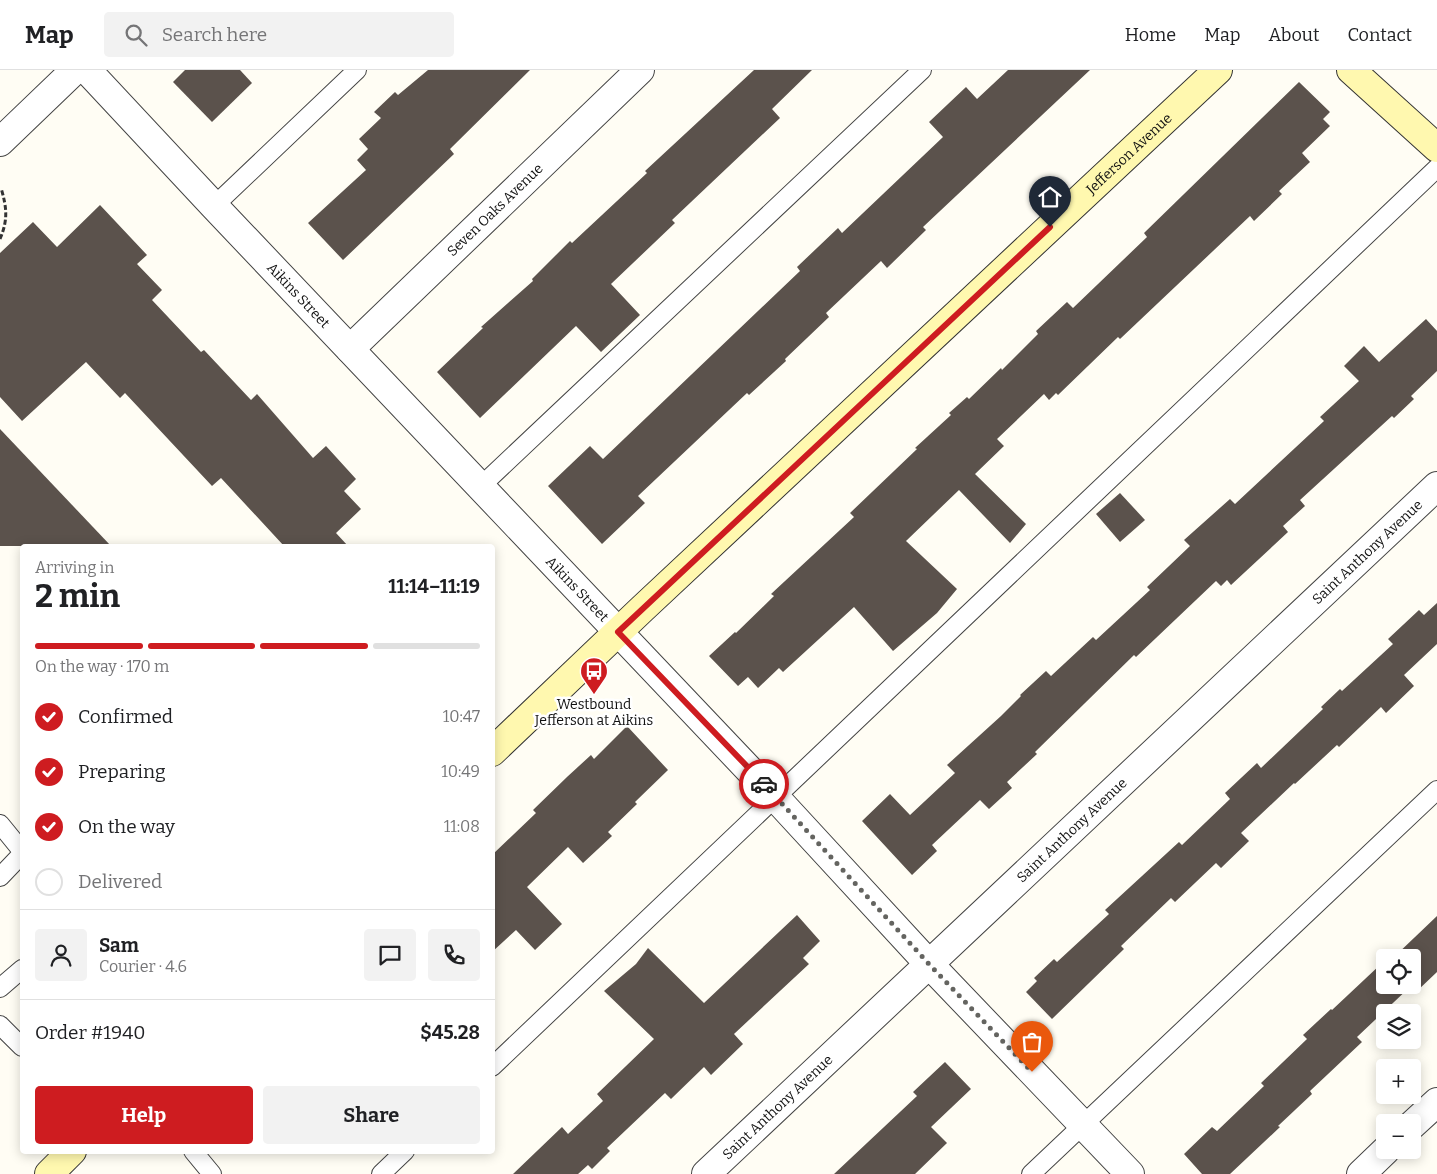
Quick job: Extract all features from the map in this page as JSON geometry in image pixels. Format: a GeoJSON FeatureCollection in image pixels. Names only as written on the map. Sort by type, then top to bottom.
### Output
{"type":"FeatureCollection","features":[{"type":"Feature","properties":{"kind":"street"},"geometry":{"type":"LineString","coordinates":[[0,142],[75,70]]}},
{"type":"Feature","properties":{"kind":"street","name":"Aikins Street"},"geometry":{"type":"LineString","coordinates":[[87,70],[480,487],[775,796],[929,964],[1130,1174]]}},
{"type":"Feature","properties":{"kind":"street","name":"Seven Oaks Avenue"},"geometry":{"type":"LineString","coordinates":[[350,349],[640,70]]}},
{"type":"Feature","properties":{"kind":"street","name":"Jefferson Avenue"},"geometry":{"type":"LineString","coordinates":[[495,749],[1218,70]]}},
{"type":"Feature","properties":{"kind":"street"},"geometry":{"type":"LineString","coordinates":[[1352,70],[1437,148]]}},
{"type":"Feature","properties":{"kind":"street","name":"Saint Anthony Avenue"},"geometry":{"type":"LineString","coordinates":[[706,1174],[1437,486]]}},
{"type":"Feature","properties":{"kind":"street"},"geometry":{"type":"LineString","coordinates":[[1421,1117],[1437,1102]]}},
{"type":"Feature","properties":{"kind":"street"},"geometry":{"type":"LineString","coordinates":[[48,1174],[69,1154]]}},
{"type":"Feature","properties":{"kind":"street"},"geometry":{"type":"LineString","coordinates":[[1361,1174],[1377,1159]]}},
{"type":"Feature","properties":{"kind":"lane"},"geometry":{"type":"LineString","coordinates":[[214,206],[357,70]]}},
{"type":"Feature","properties":{"kind":"lane"},"geometry":{"type":"LineString","coordinates":[[480,487],[922,70]]}},
{"type":"Feature","properties":{"kind":"lane"},"geometry":{"type":"LineString","coordinates":[[495,1064],[1437,168]]}},
{"type":"Feature","properties":{"kind":"lane"},"geometry":{"type":"LineString","coordinates":[[1031,1174],[1437,790]]}},
{"type":"Feature","properties":{"kind":"lane"},"geometry":{"type":"LineString","coordinates":[[0,824],[20,850]]}},
{"type":"Feature","properties":{"kind":"lane"},"geometry":{"type":"LineString","coordinates":[[0,877],[20,855]]}},
{"type":"Feature","properties":{"kind":"lane"},"geometry":{"type":"LineString","coordinates":[[0,988],[20,971]]}},
{"type":"Feature","properties":{"kind":"lane"},"geometry":{"type":"LineString","coordinates":[[0,1025],[20,1045]]}},
{"type":"Feature","properties":{"kind":"lane"},"geometry":{"type":"LineString","coordinates":[[195,1154],[212,1174]]}},
{"type":"Feature","properties":{"kind":"lane"},"geometry":{"type":"LineString","coordinates":[[381,1174],[402,1154]]}},
{"type":"Feature","properties":{"kind":"path"},"geometry":{"type":"LineString","coordinates":[[0,239],[5,227],[7,206],[1,188]]}},
{"type":"Feature","properties":{"kind":"building"},"geometry":{"type":"Polygon","coordinates":[[[185,70],[240,70],[252,83],[212,122],[173,82],[185,70]]]}},
{"type":"Feature","properties":{"kind":"building"},"geometry":{"type":"Polygon","coordinates":[[[428,70],[530,70],[450,149],[454,154],[343,260],[308,223],[366,170],[357,160],[368,149],[359,139],[381,118],[374,112],[395,92],[398,95],[428,70]]]}},
{"type":"Feature","properties":{"kind":"building"},"geometry":{"type":"Polygon","coordinates":[[[754,70],[812,70],[772,109],[780,118],[672,220],[675,223],[611,284],[640,315],[601,352],[576,326],[480,418],[437,372],[483,328],[481,327],[533,281],[532,279],[570,241],[572,243],[647,173],[645,171],[754,70]]]}},
{"type":"Feature","properties":{"kind":"building"},"geometry":{"type":"Polygon","coordinates":[[[1008,70],[1090,70],[923,227],[926,230],[887,268],[881,261],[826,313],[829,317],[785,359],[786,361],[749,395],[747,393],[638,496],[645,503],[602,544],[548,486],[590,446],[603,459],[800,271],[797,267],[838,228],[842,233],[943,137],[929,122],[966,87],[977,99],[1008,70]]]}},
{"type":"Feature","properties":{"kind":"building"},"geometry":{"type":"Polygon","coordinates":[[[1299,82],[1330,112],[1323,119],[1330,126],[1302,153],[1310,162],[1279,191],[1282,194],[1254,221],[1250,216],[1120,339],[1118,337],[1058,395],[1056,393],[1049,400],[1044,394],[997,439],[1004,446],[975,474],[1026,524],[1010,543],[959,490],[906,541],[957,589],[937,613],[893,651],[854,607],[783,672],[779,668],[758,688],[748,677],[738,686],[709,656],[736,633],[774,596],[771,594],[854,517],[850,513],[951,415],[949,413],[967,397],[969,399],[1001,368],[1002,370],[1038,334],[1036,331],[1067,302],[1073,308],[1147,237],[1144,233],[1299,82]]]}},
{"type":"Feature","properties":{"kind":"building"},"geometry":{"type":"Polygon","coordinates":[[[100,205],[147,255],[137,264],[162,290],[152,300],[201,352],[204,350],[251,400],[257,394],[313,458],[326,446],[356,479],[344,491],[361,509],[336,533],[346,544],[282,544],[221,478],[212,486],[125,393],[120,398],[86,362],[22,421],[0,397],[0,253],[33,222],[57,247],[100,205]]]}},
{"type":"Feature","properties":{"kind":"building"},"geometry":{"type":"Polygon","coordinates":[[[1426,319],[1437,331],[1437,371],[1411,396],[1414,399],[1394,418],[1392,416],[1300,500],[1305,506],[1283,526],[1288,532],[1231,585],[1227,580],[1221,586],[1216,581],[1136,657],[1134,655],[1007,782],[1012,788],[989,809],[980,800],[932,845],[937,851],[912,875],[862,821],[890,794],[910,815],[955,773],[947,765],[1001,716],[1020,695],[1046,671],[1051,676],[1093,637],[1096,640],[1150,590],[1147,587],[1190,546],[1184,540],[1230,499],[1235,504],[1324,421],[1320,417],[1359,381],[1344,366],[1364,346],[1379,362],[1426,319]]]}},
{"type":"Feature","properties":{"kind":"building"},"geometry":{"type":"Polygon","coordinates":[[[0,429],[109,544],[20,544],[20,546],[0,546],[0,429]]]}},
{"type":"Feature","properties":{"kind":"building"},"geometry":{"type":"Polygon","coordinates":[[[1120,493],[1145,520],[1120,542],[1096,514],[1120,493]]]}},
{"type":"Feature","properties":{"kind":"building"},"geometry":{"type":"Polygon","coordinates":[[[1437,603],[1437,644],[1404,675],[1414,686],[1386,713],[1381,707],[1339,747],[1337,745],[1294,783],[1241,833],[1249,841],[1221,868],[1216,863],[1175,902],[1171,898],[1121,946],[1124,949],[1052,1019],[1026,992],[1037,981],[1034,978],[1054,959],[1057,962],[1109,914],[1105,910],[1179,842],[1182,845],[1230,799],[1225,793],[1257,763],[1261,768],[1323,709],[1321,707],[1340,689],[1342,691],[1393,644],[1388,639],[1419,610],[1424,615],[1437,603]]]}},
{"type":"Feature","properties":{"kind":"building"},"geometry":{"type":"Polygon","coordinates":[[[627,726],[668,770],[608,832],[612,836],[583,863],[568,847],[527,887],[562,924],[535,950],[516,930],[495,949],[495,852],[536,813],[533,810],[567,777],[591,755],[594,759],[627,726]]]}},
{"type":"Feature","properties":{"kind":"building"},"geometry":{"type":"Polygon","coordinates":[[[797,915],[820,941],[803,958],[809,964],[734,1034],[743,1044],[711,1075],[704,1067],[671,1099],[665,1093],[607,1148],[610,1151],[592,1169],[588,1165],[578,1174],[513,1174],[562,1127],[568,1134],[603,1101],[597,1094],[654,1039],[604,991],[636,964],[648,948],[704,1003],[797,915]]]}},
{"type":"Feature","properties":{"kind":"building"},"geometry":{"type":"Polygon","coordinates":[[[1437,916],[1437,972],[1421,987],[1421,949],[1402,949],[1437,916]]]}},
{"type":"Feature","properties":{"kind":"building"},"geometry":{"type":"Polygon","coordinates":[[[1376,969],[1376,994],[1402,994],[1392,1004],[1376,1004],[1376,1019],[1357,1037],[1362,1042],[1310,1091],[1312,1094],[1278,1126],[1280,1127],[1230,1174],[1202,1174],[1184,1154],[1212,1127],[1217,1131],[1264,1086],[1261,1083],[1307,1039],[1303,1035],[1376,969]]]}},
{"type":"Feature","properties":{"kind":"building"},"geometry":{"type":"Polygon","coordinates":[[[945,1062],[971,1089],[931,1127],[947,1143],[915,1174],[834,1174],[917,1096],[913,1092],[945,1062]]]}},
{"type":"Feature","properties":{"kind":"way so far"},"geometry":{"type":"LineString","coordinates":[[764,784],[929,964],[1032,1072]]}},
{"type":"Feature","properties":{"kind":"place","name":"Westbound Jefferson at Aikins"},"geometry":{"type":"Point","coordinates":[594,695]}},
{"type":"Feature","properties":{"kind":"route"},"geometry":{"type":"LineString","coordinates":[[764,784],[618,632],[1050,227]]}}]}
